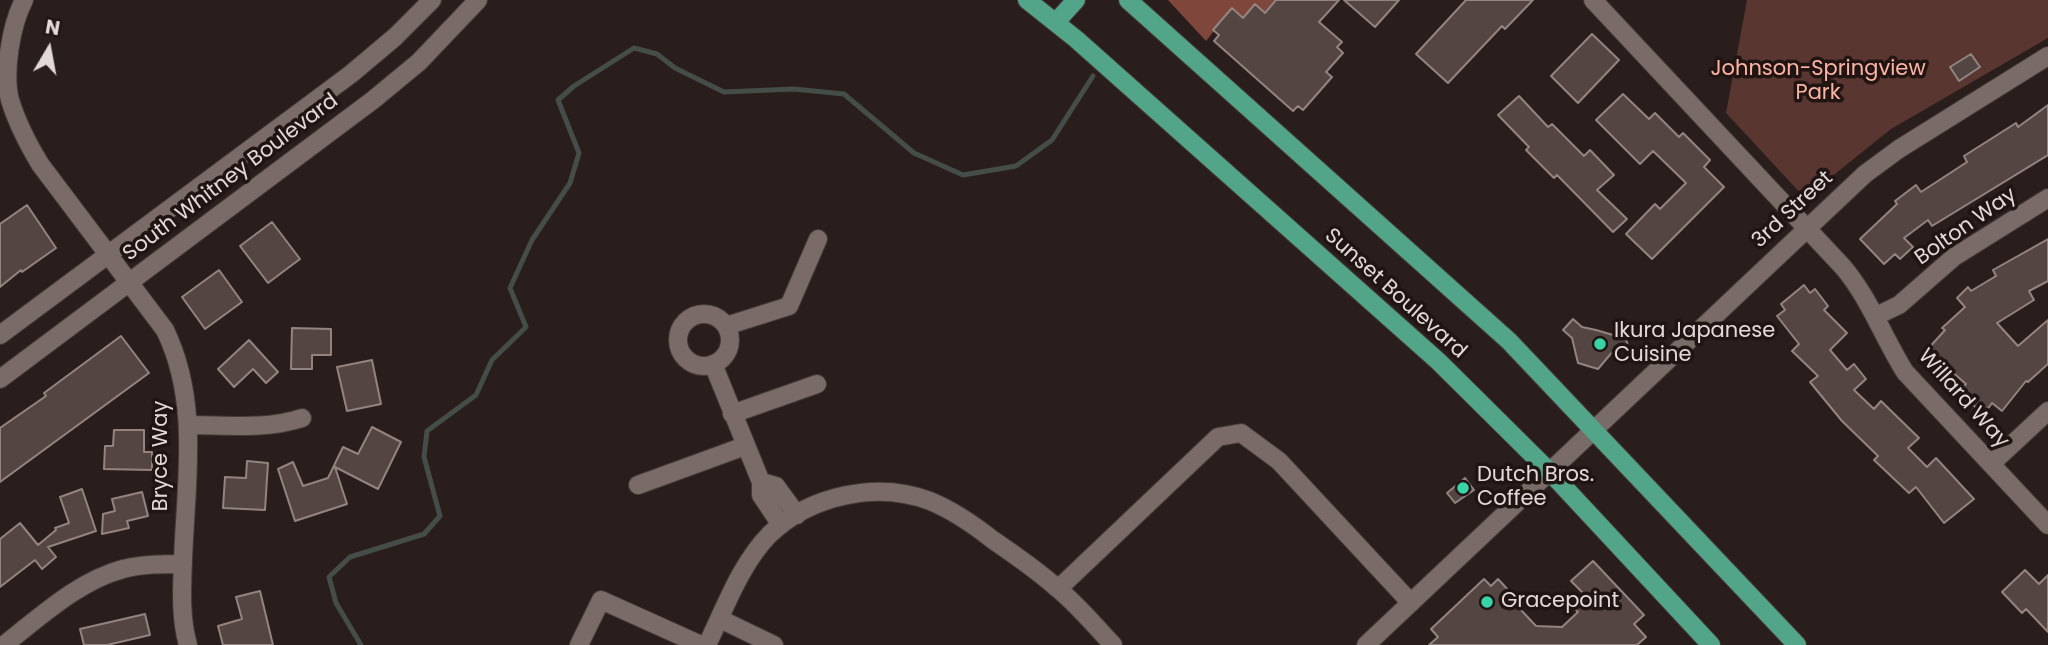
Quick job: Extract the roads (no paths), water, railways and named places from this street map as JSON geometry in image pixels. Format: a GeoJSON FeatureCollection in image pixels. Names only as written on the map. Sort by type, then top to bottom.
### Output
{"type":"FeatureCollection","features":[{"type":"Feature","properties":{"kind":"main road","name":"Sunset Boulevard"},"geometry":{"type":"LineString","coordinates":[[1027,0],[1056,22],[1438,361],[1550,472],[1711,645]]}},
{"type":"Feature","properties":{"kind":"main road"},"geometry":{"type":"LineString","coordinates":[[1056,22],[1076,0]]}},
{"type":"Feature","properties":{"kind":"main road","name":"Sunset Boulevard"},"geometry":{"type":"LineString","coordinates":[[1128,0],[1509,341],[1797,645]]}},
{"type":"Feature","properties":{"kind":"street"},"geometry":{"type":"LineString","coordinates":[[5,98],[13,29],[24,0]]}},
{"type":"Feature","properties":{"kind":"street","name":"South Whitney Boulevard"},"geometry":{"type":"LineString","coordinates":[[0,335],[351,74],[395,37],[432,0]]}},
{"type":"Feature","properties":{"kind":"street","name":"South Whitney Boulevard"},"geometry":{"type":"LineString","coordinates":[[0,379],[373,100],[419,62],[478,0]]}},
{"type":"Feature","properties":{"kind":"street","name":"Willard Way"},"geometry":{"type":"LineString","coordinates":[[1593,0],[1807,227],[1861,289],[1887,343],[1905,372],[2048,525]]}},
{"type":"Feature","properties":{"kind":"street","name":"3rd Street"},"geometry":{"type":"LineString","coordinates":[[1366,645],[1807,227],[1881,161],[2048,56]]}},
{"type":"Feature","properties":{"kind":"street","name":"Bryce Way"},"geometry":{"type":"LineString","coordinates":[[5,98],[40,164],[165,330],[176,353],[187,398],[189,425],[182,603],[188,645]]}},
{"type":"Feature","properties":{"kind":"street","name":"Bolton Way"},"geometry":{"type":"LineString","coordinates":[[1876,316],[1899,305],[1954,257],[2048,198]]}},
{"type":"Feature","properties":{"kind":"street"},"geometry":{"type":"LineString","coordinates":[[726,326],[789,306],[818,239]]}},
{"type":"Feature","properties":{"kind":"street"},"geometry":{"type":"LineString","coordinates":[[694,315],[714,316],[726,326],[730,341],[728,350],[722,359],[713,364],[703,366],[693,363],[685,358],[679,349],[677,339],[680,329],[694,315]]}},
{"type":"Feature","properties":{"kind":"street"},"geometry":{"type":"LineString","coordinates":[[713,364],[761,482],[761,495],[781,526]]}},
{"type":"Feature","properties":{"kind":"street"},"geometry":{"type":"LineString","coordinates":[[732,414],[817,384]]}},
{"type":"Feature","properties":{"kind":"street"},"geometry":{"type":"LineString","coordinates":[[1991,464],[2048,411]]}},
{"type":"Feature","properties":{"kind":"street"},"geometry":{"type":"LineString","coordinates":[[189,425],[263,426],[302,418]]}},
{"type":"Feature","properties":{"kind":"street"},"geometry":{"type":"LineString","coordinates":[[1059,589],[1219,437],[1241,433],[1279,461],[1411,603]]}},
{"type":"Feature","properties":{"kind":"street"},"geometry":{"type":"LineString","coordinates":[[638,485],[745,446]]}},
{"type":"Feature","properties":{"kind":"street"},"geometry":{"type":"LineString","coordinates":[[761,482],[776,486],[797,515]]}},
{"type":"Feature","properties":{"kind":"street"},"geometry":{"type":"LineString","coordinates":[[707,645],[754,554],[770,535],[797,515],[830,500],[870,491],[904,494],[930,501],[976,527],[1059,589],[1113,645]]}},
{"type":"Feature","properties":{"kind":"street"},"geometry":{"type":"LineString","coordinates":[[4,645],[78,589],[102,576],[125,568],[183,564]]}},
{"type":"Feature","properties":{"kind":"street"},"geometry":{"type":"LineString","coordinates":[[579,645],[601,600],[701,645]]}},
{"type":"Feature","properties":{"kind":"street"},"geometry":{"type":"LineString","coordinates":[[720,619],[774,645]]}},
{"type":"Feature","properties":{"kind":"waterway"},"geometry":{"type":"LineString","coordinates":[[361,645],[336,603],[329,577],[350,557],[424,534],[440,516],[424,457],[427,431],[476,395],[492,360],[526,327],[510,288],[532,240],[570,183],[579,153],[558,100],[574,86],[634,48],[657,54],[675,68],[724,92],[794,89],[844,94],[914,153],[963,175],[1016,166],[1052,140],[1093,76]]}},
{"type":"Feature","properties":{"kind":"place","name":"Ikura Japanese Cuisine"},"geometry":{"type":"Point","coordinates":[1600,344]}},
{"type":"Feature","properties":{"kind":"place","name":"Dutch Bros. Coffee"},"geometry":{"type":"Point","coordinates":[1463,488]}},
{"type":"Feature","properties":{"kind":"place","name":"Gracepoint"},"geometry":{"type":"Point","coordinates":[1487,602]}},
{"type":"Feature","properties":{"kind":"park label","name":"Johnson-Springview Park"},"geometry":{"type":"Point","coordinates":[1818,82]}}]}
